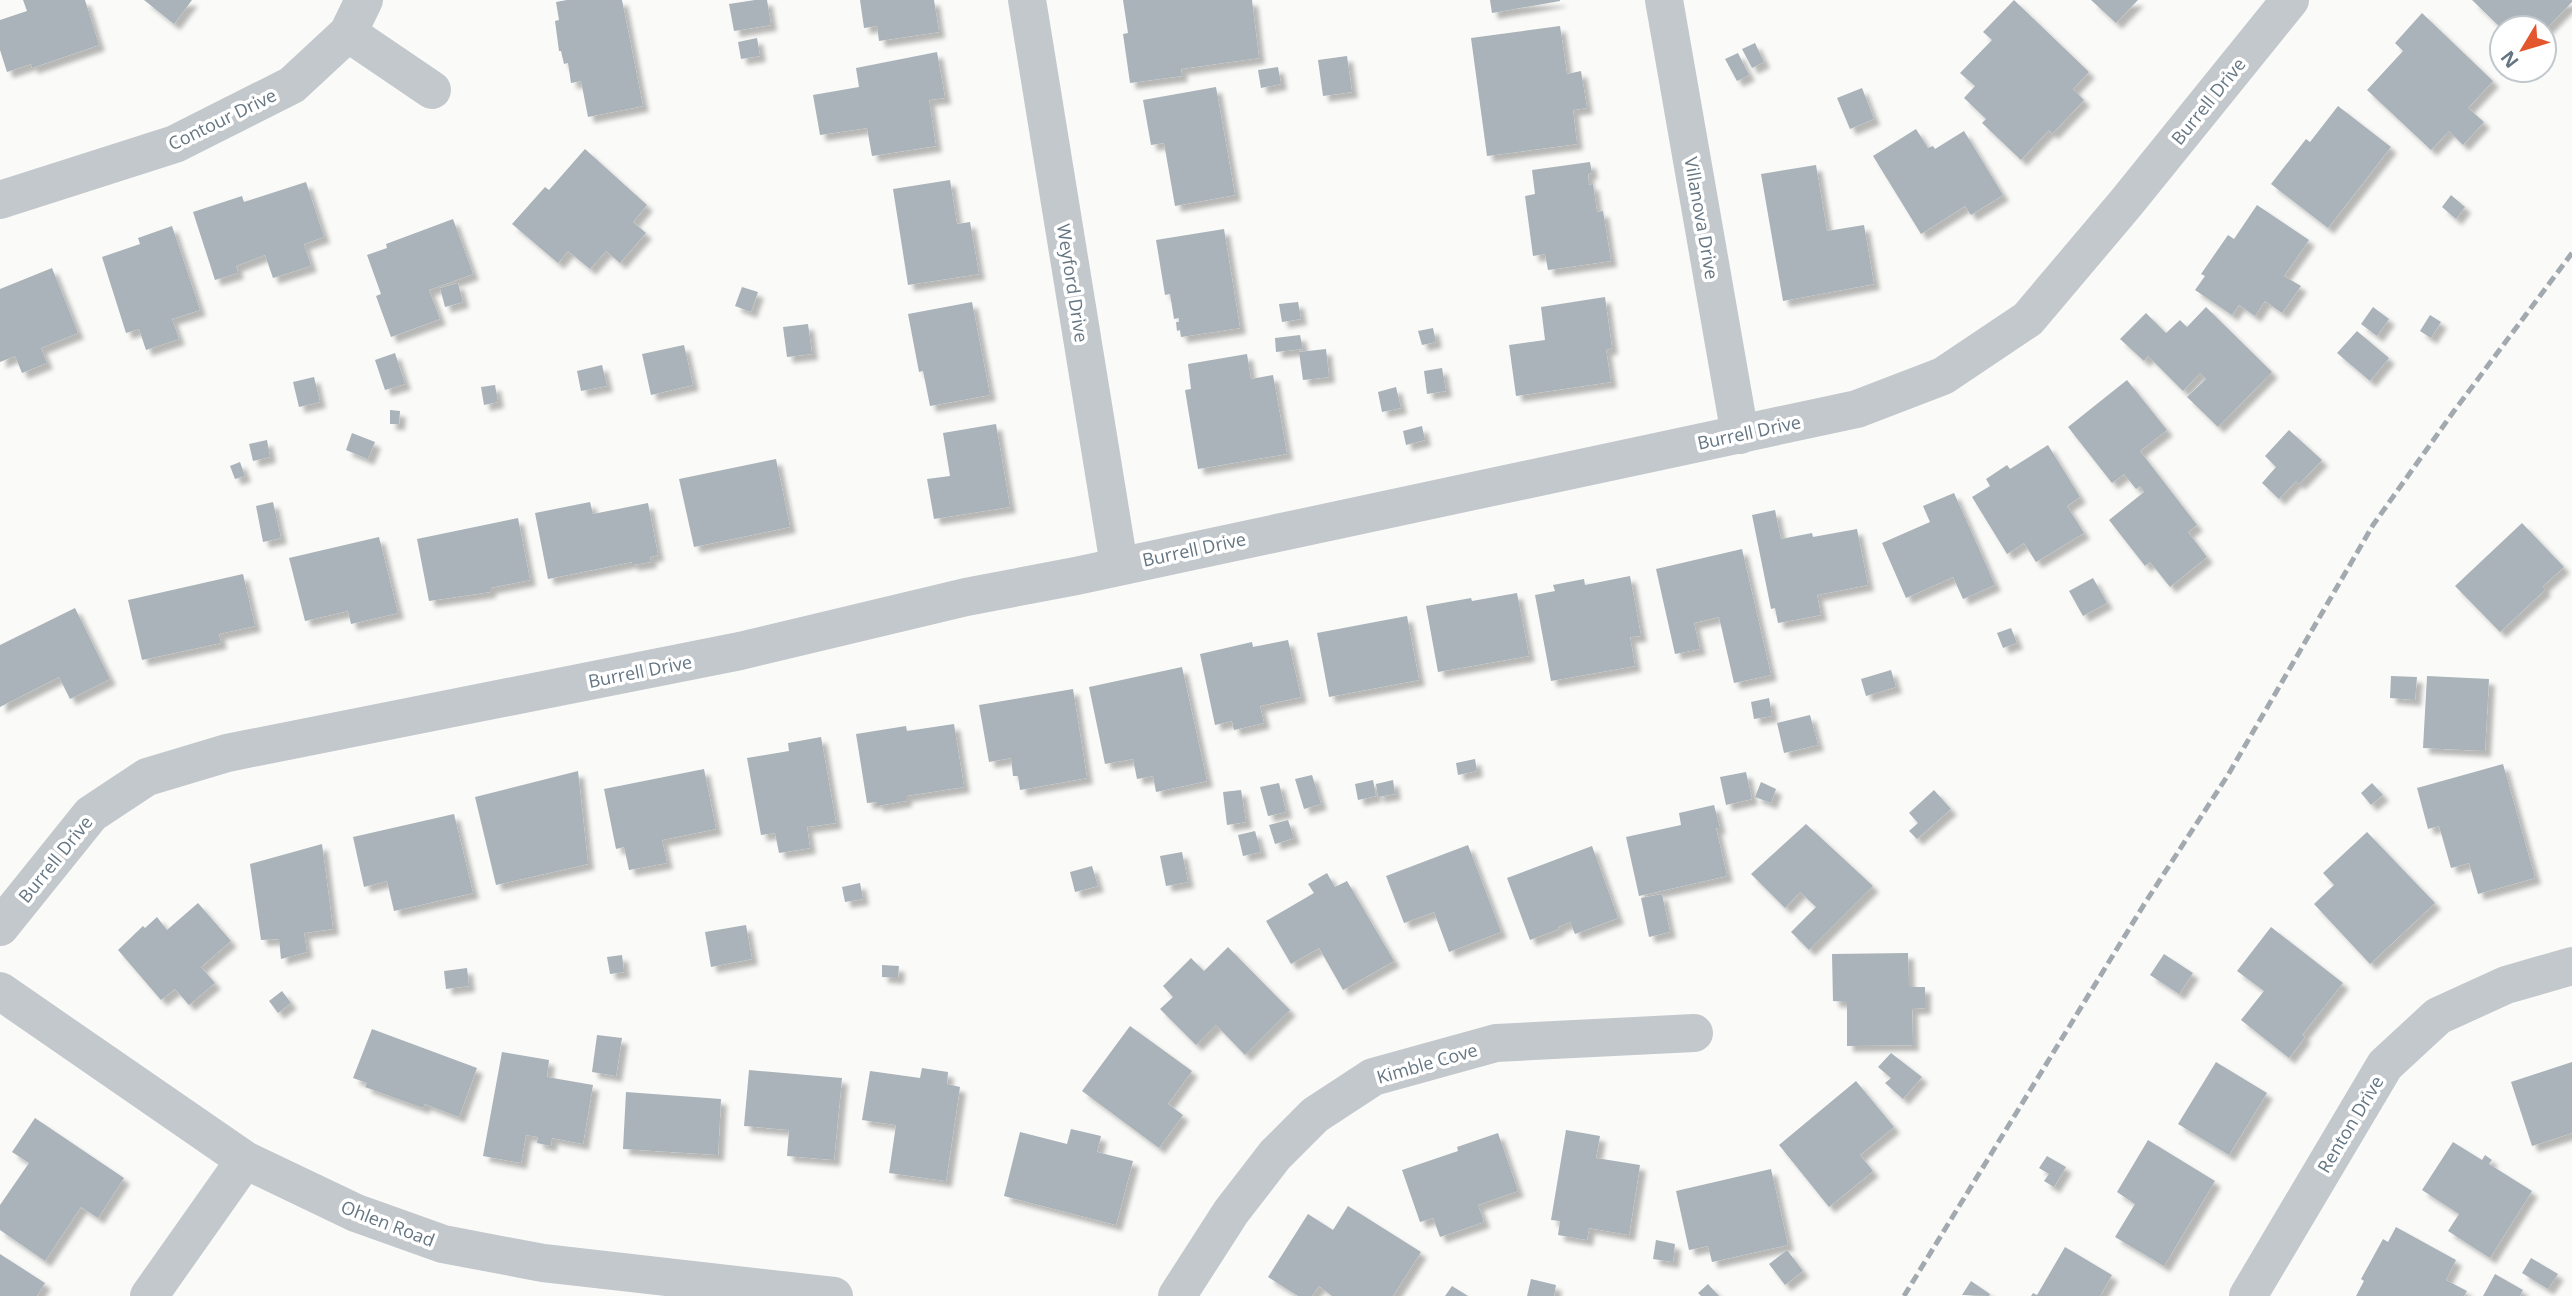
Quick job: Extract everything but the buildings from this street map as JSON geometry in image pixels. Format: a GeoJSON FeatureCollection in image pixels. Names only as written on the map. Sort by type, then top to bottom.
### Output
{"type":"FeatureCollection","features":[{"type":"Feature","properties":{"kind":"street","name":"Weyford Drive"},"geometry":{"type":"LineString","coordinates":[[1027,0],[1119,565]]}},
{"type":"Feature","properties":{"kind":"street","name":"Villanova Drive"},"geometry":{"type":"LineString","coordinates":[[1664,0],[1740,435]]}},
{"type":"Feature","properties":{"kind":"street","name":"Burrell Drive"},"geometry":{"type":"LineString","coordinates":[[0,927],[91,814],[147,776],[228,753],[740,651],[966,597],[1740,435],[1857,409],[1943,376],[2028,319],[2126,203],[2290,0]]}},
{"type":"Feature","properties":{"kind":"street"},"geometry":{"type":"LineString","coordinates":[[356,17],[432,90]]}},
{"type":"Feature","properties":{"kind":"street","name":"Contour Drive"},"geometry":{"type":"LineString","coordinates":[[0,200],[175,144],[292,85],[356,17]]}},
{"type":"Feature","properties":{"kind":"street","name":"Renton Drive"},"geometry":{"type":"LineString","coordinates":[[2248,1296],[2385,1065],[2438,1016],[2506,985],[2572,966]]}},
{"type":"Feature","properties":{"kind":"street","name":"Ohlen Road"},"geometry":{"type":"LineString","coordinates":[[0,991],[245,1160],[356,1213],[443,1244],[543,1263],[738,1290],[834,1296]]}},
{"type":"Feature","properties":{"kind":"street","name":"Kimble Cove"},"geometry":{"type":"LineString","coordinates":[[1177,1296],[1231,1212],[1275,1155],[1315,1115],[1373,1077],[1496,1043],[1694,1033]]}},
{"type":"Feature","properties":{"kind":"street"},"geometry":{"type":"LineString","coordinates":[[149,1296],[245,1160]]}},
{"type":"Feature","properties":{"kind":"railway"},"geometry":{"type":"LineString","coordinates":[[1904,1296],[2145,903],[2228,775],[2373,525],[2572,253]]}}]}
